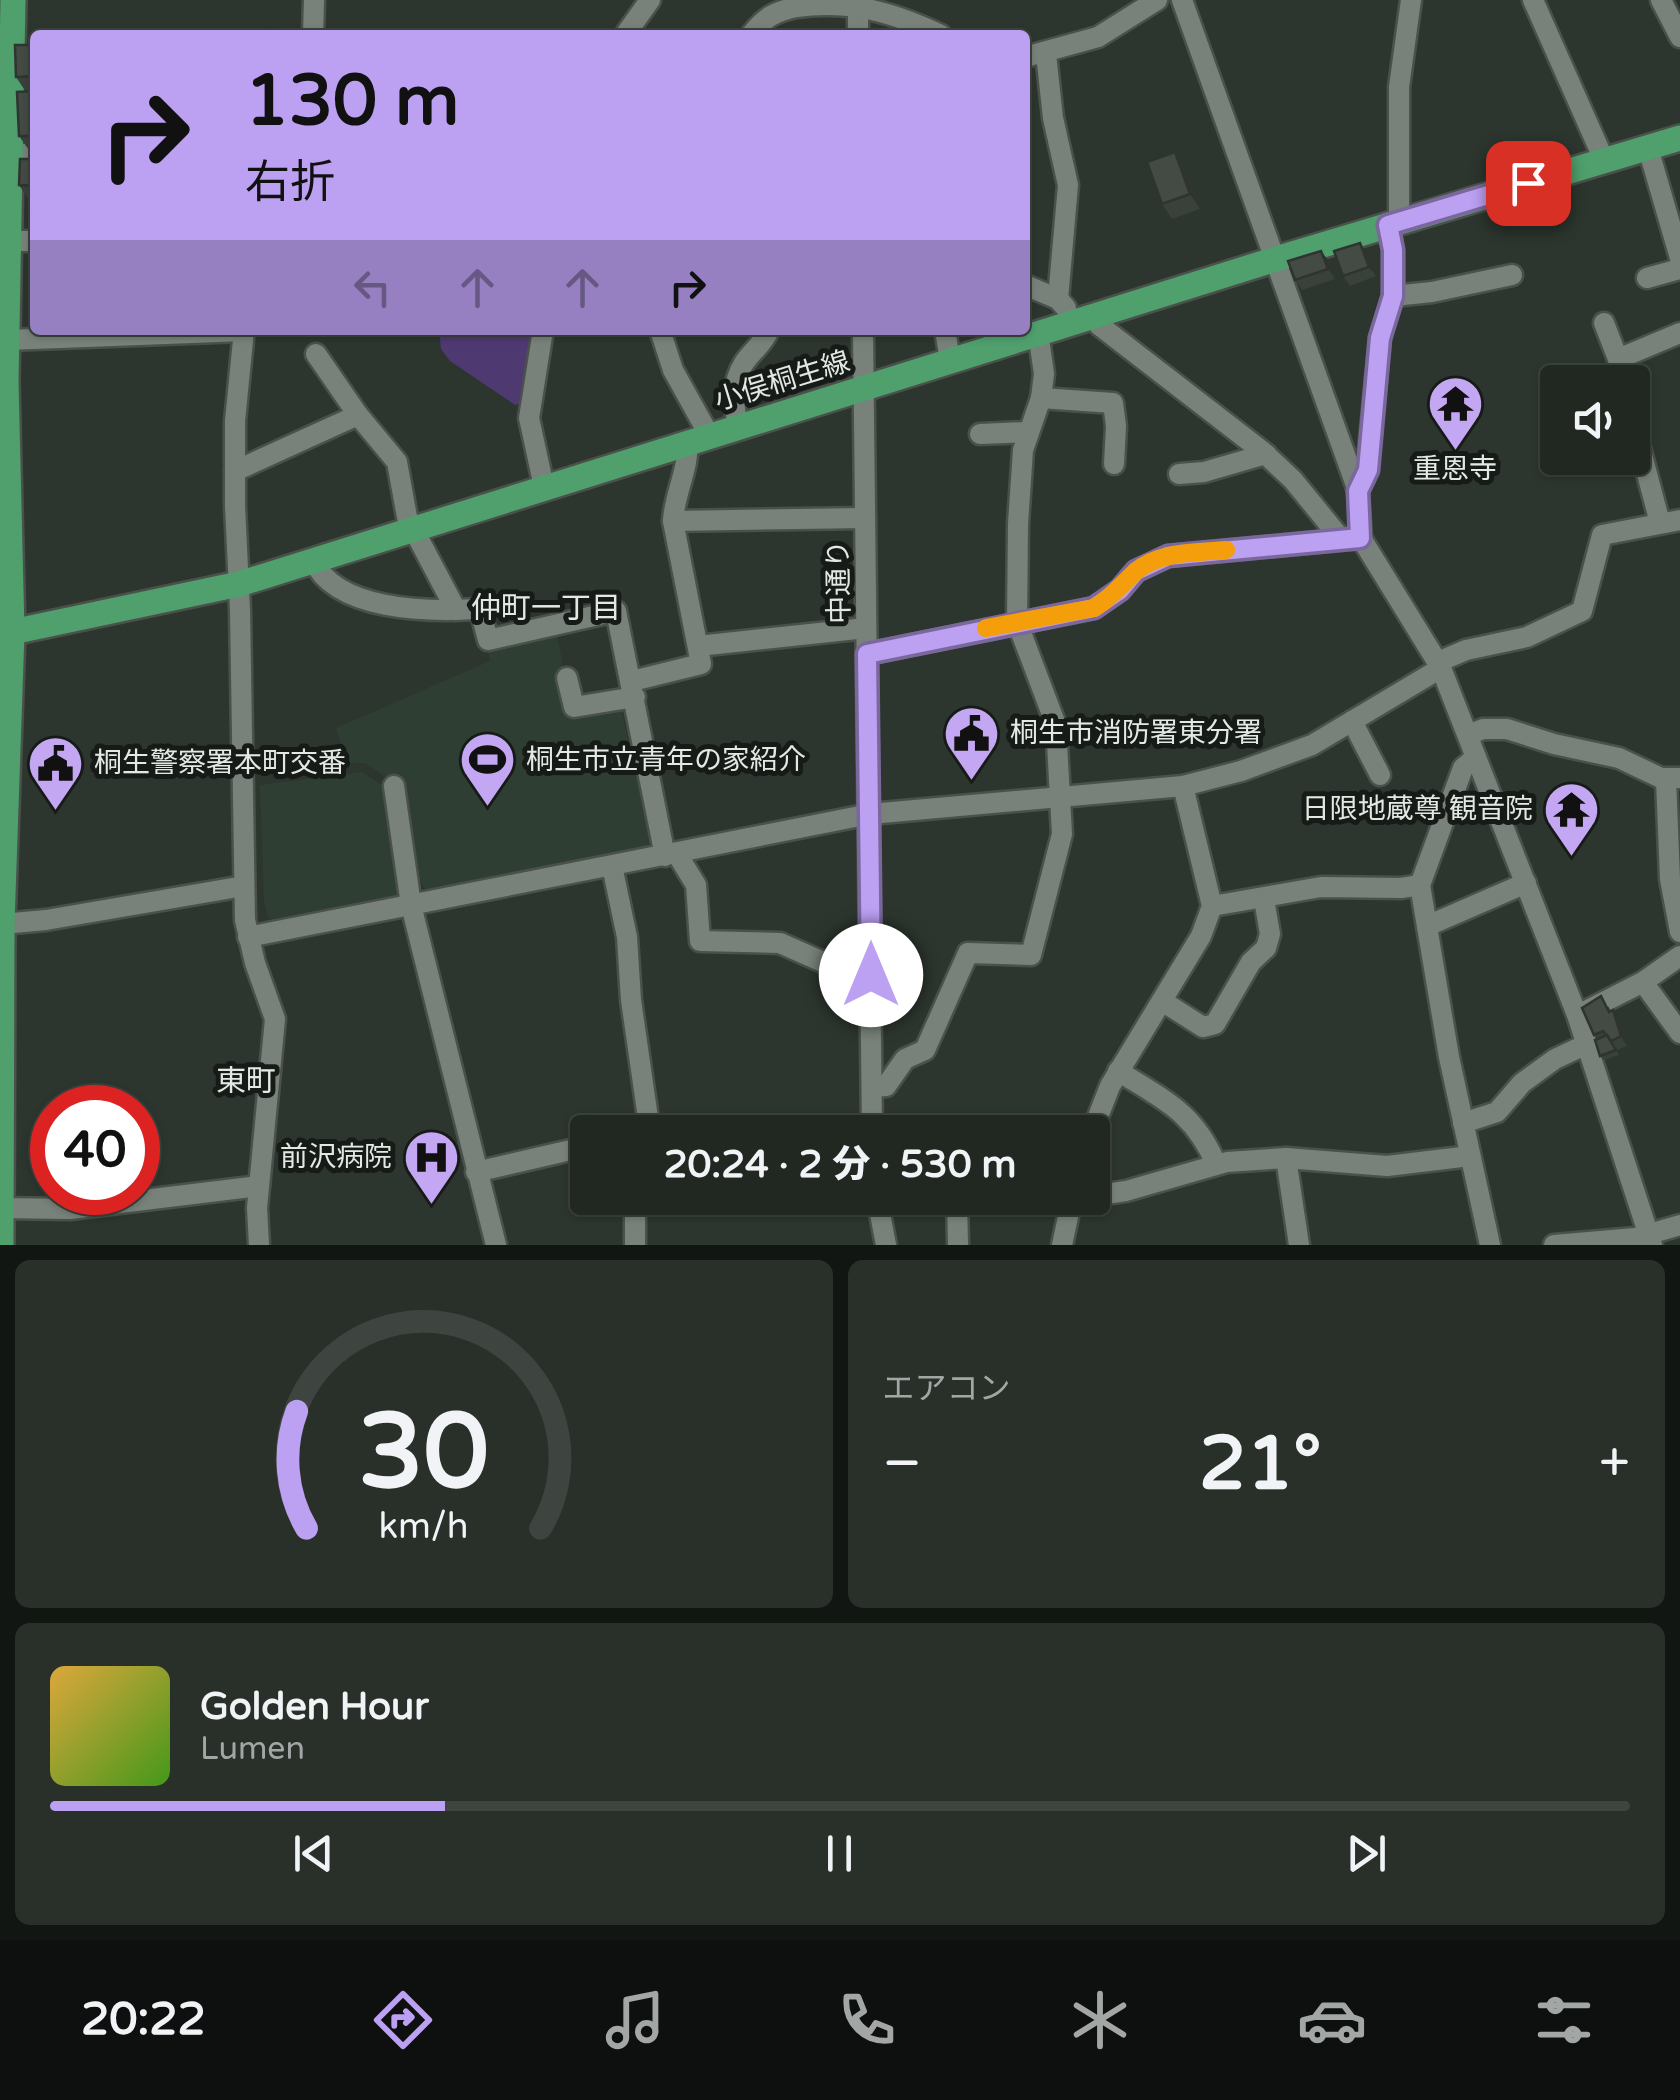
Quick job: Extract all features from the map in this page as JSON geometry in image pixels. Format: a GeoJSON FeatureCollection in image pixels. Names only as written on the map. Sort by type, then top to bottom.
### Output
{"type":"FeatureCollection","features":[{"type":"Feature","properties":{"kind":"main road"},"geometry":{"type":"LineString","coordinates":[[1,1245],[6,632],[3,382],[22,241],[6,96],[13,0]]}},
{"type":"Feature","properties":{"kind":"main road","name":"小俣桐生線"},"geometry":{"type":"LineString","coordinates":[[1030,335],[1074,312],[1276,258],[1680,138]]}},
{"type":"Feature","properties":{"kind":"main road","name":"小俣桐生線"},"geometry":{"type":"LineString","coordinates":[[6,632],[239,584],[1029,335]]}},
{"type":"Feature","properties":{"kind":"street"},"geometry":{"type":"LineString","coordinates":[[312,30],[314,0]]}},
{"type":"Feature","properties":{"kind":"street"},"geometry":{"type":"LineString","coordinates":[[629,30],[650,0]]}},
{"type":"Feature","properties":{"kind":"street"},"geometry":{"type":"LineString","coordinates":[[1074,312],[1068,185],[1036,56],[1098,37],[1158,0]]}},
{"type":"Feature","properties":{"kind":"street"},"geometry":{"type":"LineString","coordinates":[[1182,0],[1358,491]]}},
{"type":"Feature","properties":{"kind":"street"},"geometry":{"type":"LineString","coordinates":[[1351,539],[1358,491],[1368,470],[1380,338],[1393,296],[1399,87],[1411,0]]}},
{"type":"Feature","properties":{"kind":"street"},"geometry":{"type":"LineString","coordinates":[[1533,0],[1604,160]]}},
{"type":"Feature","properties":{"kind":"street"},"geometry":{"type":"LineString","coordinates":[[1661,0],[1680,37]]}},
{"type":"Feature","properties":{"kind":"street"},"geometry":{"type":"LineString","coordinates":[[858,1],[858,30]]}},
{"type":"Feature","properties":{"kind":"street"},"geometry":{"type":"LineString","coordinates":[[761,19],[812,3],[858,1],[931,30]]}},
{"type":"Feature","properties":{"kind":"street"},"geometry":{"type":"LineString","coordinates":[[1648,148],[1680,258]]}},
{"type":"Feature","properties":{"kind":"street"},"geometry":{"type":"LineString","coordinates":[[1646,278],[1680,269]]}},
{"type":"Feature","properties":{"kind":"street"},"geometry":{"type":"LineString","coordinates":[[1393,296],[1512,275]]}},
{"type":"Feature","properties":{"kind":"street"},"geometry":{"type":"LineString","coordinates":[[1030,287],[1099,325],[1266,454],[1351,539],[1440,665],[1577,1015],[1651,1240]]}},
{"type":"Feature","properties":{"kind":"street"},"geometry":{"type":"LineString","coordinates":[[1604,323],[1619,365]]}},
{"type":"Feature","properties":{"kind":"street"},"geometry":{"type":"LineString","coordinates":[[872,1087],[886,1086],[905,1058],[925,1050],[968,953],[1032,956],[1062,834],[1056,725],[1017,622],[1018,524],[1027,432],[1041,398],[1044,374],[1038,332]]}},
{"type":"Feature","properties":{"kind":"street"},"geometry":{"type":"LineString","coordinates":[[1618,359],[1680,333]]}},
{"type":"Feature","properties":{"kind":"street"},"geometry":{"type":"LineString","coordinates":[[7,340],[126,335]]}},
{"type":"Feature","properties":{"kind":"street"},"geometry":{"type":"LineString","coordinates":[[244,335],[235,421],[235,472],[244,886],[248,937],[275,1019],[260,1186],[260,1245]]}},
{"type":"Feature","properties":{"kind":"street"},"geometry":{"type":"LineString","coordinates":[[542,335],[528,418],[544,487]]}},
{"type":"Feature","properties":{"kind":"street"},"geometry":{"type":"LineString","coordinates":[[567,678],[574,707],[701,664],[673,521],[675,494],[688,452],[698,439],[662,335]]}},
{"type":"Feature","properties":{"kind":"street"},"geometry":{"type":"LineString","coordinates":[[739,426],[733,410],[742,365],[766,335]]}},
{"type":"Feature","properties":{"kind":"street","name":"中通り"},"geometry":{"type":"LineString","coordinates":[[863,335],[872,1115]]}},
{"type":"Feature","properties":{"kind":"street"},"geometry":{"type":"LineString","coordinates":[[946,335],[950,360]]}},
{"type":"Feature","properties":{"kind":"street"},"geometry":{"type":"LineString","coordinates":[[316,354],[358,415],[398,462],[406,517],[456,610]]}},
{"type":"Feature","properties":{"kind":"street"},"geometry":{"type":"LineString","coordinates":[[1041,398],[1112,402],[1116,426],[1114,464]]}},
{"type":"Feature","properties":{"kind":"street"},"geometry":{"type":"LineString","coordinates":[[235,472],[358,415]]}},
{"type":"Feature","properties":{"kind":"street"},"geometry":{"type":"LineString","coordinates":[[980,434],[1027,432]]}},
{"type":"Feature","properties":{"kind":"street"},"geometry":{"type":"LineString","coordinates":[[1178,474],[1204,472],[1266,454]]}},
{"type":"Feature","properties":{"kind":"street"},"geometry":{"type":"LineString","coordinates":[[248,937],[870,814],[1183,786],[1241,771],[1312,745],[1466,650],[1527,636],[1582,612],[1602,536],[1670,521],[1650,466]]}},
{"type":"Feature","properties":{"kind":"street"},"geometry":{"type":"LineString","coordinates":[[673,521],[865,518]]}},
{"type":"Feature","properties":{"kind":"street"},"geometry":{"type":"LineString","coordinates":[[867,654],[1094,608],[1120,590],[1136,571],[1168,556],[1351,539]]}},
{"type":"Feature","properties":{"kind":"street"},"geometry":{"type":"LineString","coordinates":[[313,560],[321,574],[348,593],[410,608],[476,610],[488,640],[616,611],[671,855],[696,885],[700,941],[780,944],[850,974],[871,975]]}},
{"type":"Feature","properties":{"kind":"street"},"geometry":{"type":"LineString","coordinates":[[698,646],[866,628]]}},
{"type":"Feature","properties":{"kind":"street"},"geometry":{"type":"LineString","coordinates":[[1352,721],[1380,774]]}},
{"type":"Feature","properties":{"kind":"street"},"geometry":{"type":"LineString","coordinates":[[1468,734],[1483,729],[1507,729],[1619,758],[1673,778],[1670,880],[1679,920]]}},
{"type":"Feature","properties":{"kind":"street"},"geometry":{"type":"LineString","coordinates":[[1476,757],[1463,768],[1420,885],[1463,1123],[1490,1245]]}},
{"type":"Feature","properties":{"kind":"street"},"geometry":{"type":"LineString","coordinates":[[394,786],[412,905],[496,1245]]}},
{"type":"Feature","properties":{"kind":"street"},"geometry":{"type":"LineString","coordinates":[[1098,1115],[1118,1071],[1201,936],[1212,906],[1183,786]]}},
{"type":"Feature","properties":{"kind":"street"},"geometry":{"type":"LineString","coordinates":[[612,866],[628,937],[631,1000],[647,1115]]}},
{"type":"Feature","properties":{"kind":"street"},"geometry":{"type":"LineString","coordinates":[[1427,926],[1526,882]]}},
{"type":"Feature","properties":{"kind":"street"},"geometry":{"type":"LineString","coordinates":[[1212,906],[1321,886],[1420,885]]}},
{"type":"Feature","properties":{"kind":"street"},"geometry":{"type":"LineString","coordinates":[[2,914],[46,920],[244,886]]}},
{"type":"Feature","properties":{"kind":"street"},"geometry":{"type":"LineString","coordinates":[[1162,1002],[1202,1028],[1215,1024],[1268,942],[1264,899]]}},
{"type":"Feature","properties":{"kind":"street"},"geometry":{"type":"LineString","coordinates":[[1577,1015],[1643,982],[1680,956]]}},
{"type":"Feature","properties":{"kind":"street"},"geometry":{"type":"LineString","coordinates":[[1643,982],[1680,1032]]}},
{"type":"Feature","properties":{"kind":"street"},"geometry":{"type":"LineString","coordinates":[[1463,1123],[1497,1112],[1522,1082],[1555,1059],[1587,1044]]}},
{"type":"Feature","properties":{"kind":"street"},"geometry":{"type":"LineString","coordinates":[[1118,1071],[1181,1110],[1196,1124],[1216,1164]]}},
{"type":"Feature","properties":{"kind":"street"},"geometry":{"type":"LineString","coordinates":[[476,1172],[570,1150]]}},
{"type":"Feature","properties":{"kind":"street"},"geometry":{"type":"LineString","coordinates":[[1110,1193],[1216,1164],[1286,1158],[1387,1166],[1470,1156]]}},
{"type":"Feature","properties":{"kind":"street"},"geometry":{"type":"LineString","coordinates":[[1286,1158],[1299,1245]]}},
{"type":"Feature","properties":{"kind":"street"},"geometry":{"type":"LineString","coordinates":[[1,1208],[98,1207],[204,1190],[260,1186]]}},
{"type":"Feature","properties":{"kind":"street"},"geometry":{"type":"LineString","coordinates":[[635,1215],[635,1245]]}},
{"type":"Feature","properties":{"kind":"street"},"geometry":{"type":"LineString","coordinates":[[880,1215],[886,1245]]}},
{"type":"Feature","properties":{"kind":"street"},"geometry":{"type":"LineString","coordinates":[[957,1215],[958,1245]]}},
{"type":"Feature","properties":{"kind":"street"},"geometry":{"type":"LineString","coordinates":[[1062,1245],[1071,1215]]}},
{"type":"Feature","properties":{"kind":"street"},"geometry":{"type":"LineString","coordinates":[[1554,1245],[1651,1240],[1680,1225]]}},
{"type":"Feature","properties":{"kind":"shaded area"},"geometry":{"type":"Polygon","coordinates":[[[440,335],[535,335],[524,402],[515,405],[450,361],[441,349],[440,335]]]}},
{"type":"Feature","properties":{"kind":"shaded area"},"geometry":{"type":"Polygon","coordinates":[[[556,631],[572,708],[620,703],[651,842],[646,848],[428,891],[422,886],[403,789],[365,763],[346,763],[336,728],[490,661],[487,648],[556,631]]]}},
{"type":"Feature","properties":{"kind":"shaded area"},"geometry":{"type":"Polygon","coordinates":[[[362,772],[382,785],[400,895],[268,917],[264,902],[260,785],[362,772]]]}},
{"type":"Feature","properties":{"kind":"building"},"geometry":{"type":"Polygon","coordinates":[[[15,45],[30,45],[30,76],[16,77],[15,45]]]}},
{"type":"Feature","properties":{"kind":"building"},"geometry":{"type":"Polygon","coordinates":[[[30,91],[30,136],[19,136],[17,92],[30,91]]]}},
{"type":"Feature","properties":{"kind":"building"},"geometry":{"type":"Polygon","coordinates":[[[1175,152],[1190,194],[1162,204],[1147,162],[1175,152]]]}},
{"type":"Feature","properties":{"kind":"building"},"geometry":{"type":"Polygon","coordinates":[[[20,159],[30,159],[30,186],[19,185],[20,159]]]}},
{"type":"Feature","properties":{"kind":"building"},"geometry":{"type":"Polygon","coordinates":[[[1360,243],[1369,267],[1343,276],[1334,251],[1360,243]]]}},
{"type":"Feature","properties":{"kind":"building"},"geometry":{"type":"Polygon","coordinates":[[[1321,251],[1328,269],[1295,280],[1288,261],[1321,251]]]}},
{"type":"Feature","properties":{"kind":"building"},"geometry":{"type":"Polygon","coordinates":[[[1601,996],[1609,1012],[1613,1010],[1621,1036],[1611,1041],[1603,1031],[1594,1035],[1582,1008],[1601,996]]]}},
{"type":"Feature","properties":{"kind":"building"},"geometry":{"type":"Polygon","coordinates":[[[1607,1035],[1616,1050],[1600,1056],[1595,1040],[1607,1035]]]}},
{"type":"Feature","properties":{"kind":"slow traffic"},"geometry":{"type":"LineString","coordinates":[[986,628],[1094,608],[1152,561],[1226,550]]}},
{"type":"Feature","properties":{"kind":"place","name":"重恩寺"},"geometry":{"type":"Point","coordinates":[1455,452]}},
{"type":"Feature","properties":{"kind":"place","name":"桐生市消防署東分署"},"geometry":{"type":"Point","coordinates":[971,782]}},
{"type":"Feature","properties":{"kind":"place","name":"桐生市立青年の家紹介"},"geometry":{"type":"Point","coordinates":[487,809]}},
{"type":"Feature","properties":{"kind":"place","name":"桐生警察署本町交番"},"geometry":{"type":"Point","coordinates":[55,812]}},
{"type":"Feature","properties":{"kind":"place","name":"日限地蔵尊 観音院"},"geometry":{"type":"Point","coordinates":[1572,858]}},
{"type":"Feature","properties":{"kind":"place","name":"前沢病院"},"geometry":{"type":"Point","coordinates":[431,1206]}},
{"type":"Feature","properties":{"kind":"district","name":"仲町一丁目"},"geometry":{"type":"Point","coordinates":[546,608]}},
{"type":"Feature","properties":{"kind":"district","name":"東町"},"geometry":{"type":"Point","coordinates":[246,1081]}},
{"type":"Feature","properties":{"kind":"route"},"geometry":{"type":"LineString","coordinates":[[871,975],[867,654],[1094,608],[1120,590],[1136,571],[1168,556],[1360,538],[1358,491],[1368,470],[1380,338],[1393,296],[1393,250],[1388,225],[1528,183]]}}]}
